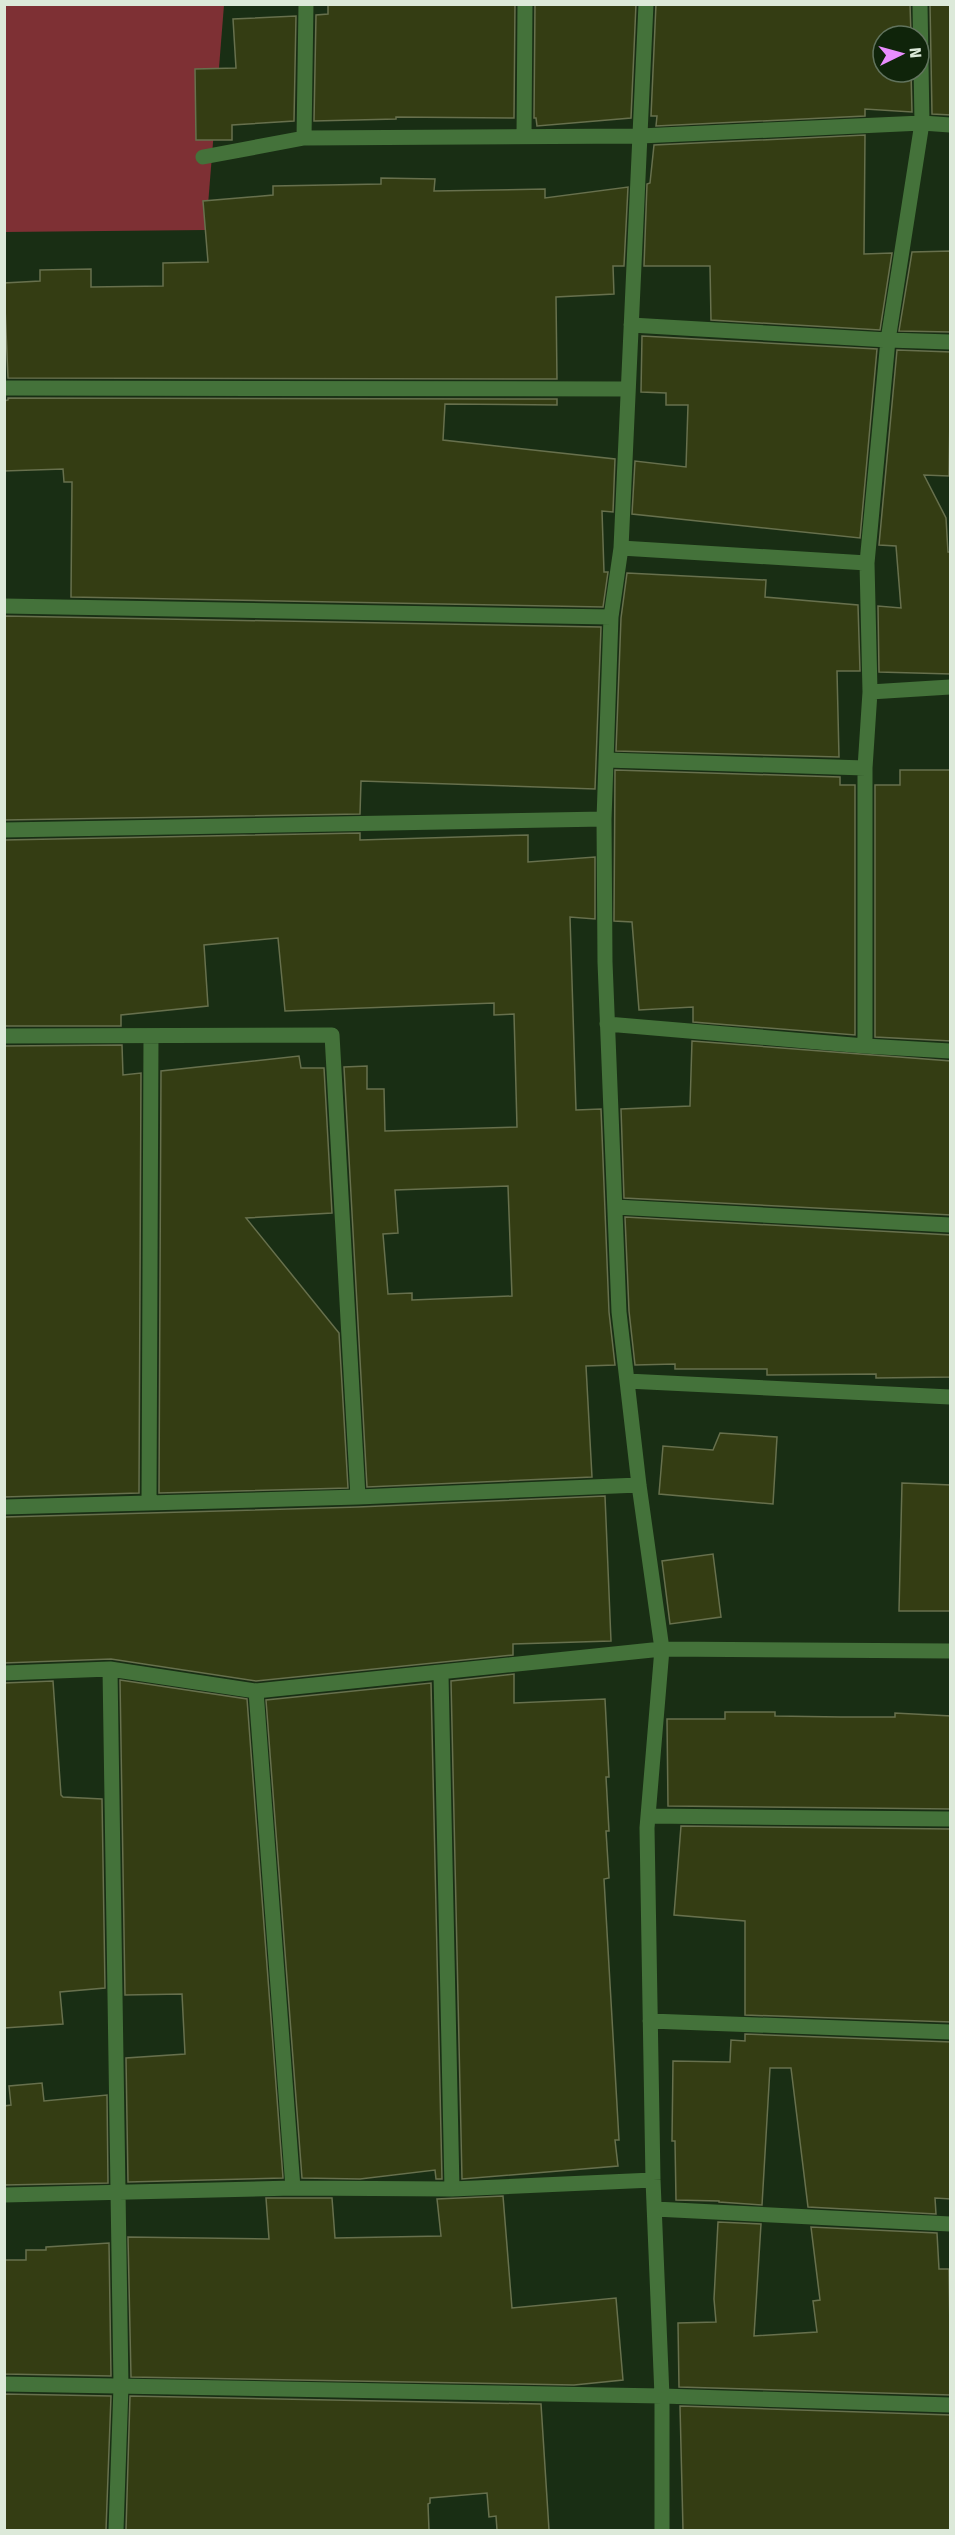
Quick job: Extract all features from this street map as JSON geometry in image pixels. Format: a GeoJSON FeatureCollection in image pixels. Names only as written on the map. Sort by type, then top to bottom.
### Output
{"type":"FeatureCollection","features":[{"type":"Feature","properties":{"kind":"street"},"geometry":{"type":"LineString","coordinates":[[304,138],[306,4]]}},
{"type":"Feature","properties":{"kind":"street"},"geometry":{"type":"LineString","coordinates":[[524,136],[525,4]]}},
{"type":"Feature","properties":{"kind":"street"},"geometry":{"type":"LineString","coordinates":[[646,4],[621,548],[610,617],[604,819],[607,1024],[619,1312],[639,1485],[662,1649],[649,1816],[650,2021],[653,2180],[662,2396],[662,2530]]}},
{"type":"Feature","properties":{"kind":"street"},"geometry":{"type":"LineString","coordinates":[[865,1046],[865,768],[870,692],[867,563],[888,340],[922,123],[920,4]]}},
{"type":"Feature","properties":{"kind":"street"},"geometry":{"type":"LineString","coordinates":[[203,158],[304,138],[640,136],[922,123],[951,125]]}},
{"type":"Feature","properties":{"kind":"street"},"geometry":{"type":"LineString","coordinates":[[631,325],[951,342]]}},
{"type":"Feature","properties":{"kind":"street"},"geometry":{"type":"LineString","coordinates":[[4,388],[628,389]]}},
{"type":"Feature","properties":{"kind":"street"},"geometry":{"type":"LineString","coordinates":[[621,548],[867,563]]}},
{"type":"Feature","properties":{"kind":"street"},"geometry":{"type":"LineString","coordinates":[[4,606],[610,617]]}},
{"type":"Feature","properties":{"kind":"street"},"geometry":{"type":"LineString","coordinates":[[870,692],[951,687]]}},
{"type":"Feature","properties":{"kind":"street"},"geometry":{"type":"LineString","coordinates":[[606,760],[865,768]]}},
{"type":"Feature","properties":{"kind":"street"},"geometry":{"type":"LineString","coordinates":[[4,830],[604,819]]}},
{"type":"Feature","properties":{"kind":"street"},"geometry":{"type":"LineString","coordinates":[[607,1024],[951,1051]]}},
{"type":"Feature","properties":{"kind":"street"},"geometry":{"type":"LineString","coordinates":[[4,1036],[332,1035],[358,1497]]}},
{"type":"Feature","properties":{"kind":"street"},"geometry":{"type":"LineString","coordinates":[[149,1503],[151,1036]]}},
{"type":"Feature","properties":{"kind":"street"},"geometry":{"type":"LineString","coordinates":[[615,1208],[951,1225]]}},
{"type":"Feature","properties":{"kind":"street"},"geometry":{"type":"LineString","coordinates":[[627,1381],[951,1397]]}},
{"type":"Feature","properties":{"kind":"street"},"geometry":{"type":"LineString","coordinates":[[4,1507],[358,1497],[639,1485]]}},
{"type":"Feature","properties":{"kind":"street"},"geometry":{"type":"LineString","coordinates":[[4,1673],[110,1669],[256,1691],[441,1674],[662,1649],[951,1651]]}},
{"type":"Feature","properties":{"kind":"street"},"geometry":{"type":"LineString","coordinates":[[110,1669],[121,2386],[116,2530]]}},
{"type":"Feature","properties":{"kind":"street"},"geometry":{"type":"LineString","coordinates":[[441,1674],[452,2188]]}},
{"type":"Feature","properties":{"kind":"street"},"geometry":{"type":"LineString","coordinates":[[256,1691],[292,2188]]}},
{"type":"Feature","properties":{"kind":"street"},"geometry":{"type":"LineString","coordinates":[[649,1816],[951,1819]]}},
{"type":"Feature","properties":{"kind":"street"},"geometry":{"type":"LineString","coordinates":[[650,2021],[951,2032]]}},
{"type":"Feature","properties":{"kind":"street"},"geometry":{"type":"LineString","coordinates":[[4,2195],[292,2188],[452,2188],[653,2180]]}},
{"type":"Feature","properties":{"kind":"street"},"geometry":{"type":"LineString","coordinates":[[654,2209],[951,2224]]}},
{"type":"Feature","properties":{"kind":"street"},"geometry":{"type":"LineString","coordinates":[[4,2384],[662,2396],[951,2405]]}},
{"type":"Feature","properties":{"kind":"shaded area"},"geometry":{"type":"Polygon","coordinates":[[[4,5],[224,5],[206,230],[5,232],[4,5]]]}},
{"type":"Feature","properties":{"kind":"building"},"geometry":{"type":"Polygon","coordinates":[[[328,4],[515,4],[514,118],[396,117],[396,119],[314,121],[316,15],[328,14],[328,4]]]}},
{"type":"Feature","properties":{"kind":"building"},"geometry":{"type":"Polygon","coordinates":[[[535,4],[636,4],[631,118],[537,126],[536,118],[534,118],[535,4]]]}},
{"type":"Feature","properties":{"kind":"building"},"geometry":{"type":"Polygon","coordinates":[[[656,4],[910,4],[911,24],[871,24],[871,84],[911,84],[912,112],[865,109],[865,116],[656,126],[657,116],[651,116],[656,4]]]}},
{"type":"Feature","properties":{"kind":"building"},"geometry":{"type":"Polygon","coordinates":[[[930,4],[951,4],[951,115],[932,114],[930,4]]]}},
{"type":"Feature","properties":{"kind":"building"},"geometry":{"type":"Polygon","coordinates":[[[296,16],[294,121],[232,125],[232,140],[196,140],[195,69],[236,68],[233,19],[296,16]]]}},
{"type":"Feature","properties":{"kind":"building"},"geometry":{"type":"Polygon","coordinates":[[[865,135],[864,254],[892,253],[880,330],[711,320],[710,266],[644,266],[647,184],[650,183],[654,145],[865,135]]]}},
{"type":"Feature","properties":{"kind":"building"},"geometry":{"type":"Polygon","coordinates":[[[381,178],[435,179],[434,191],[545,189],[545,198],[628,187],[624,266],[613,266],[614,294],[556,297],[557,379],[8,378],[4,283],[40,281],[40,270],[91,269],[91,287],[163,286],[163,263],[208,262],[203,201],[273,195],[273,186],[381,184],[381,178]]]}},
{"type":"Feature","properties":{"kind":"building"},"geometry":{"type":"Polygon","coordinates":[[[951,251],[951,332],[899,331],[912,252],[951,251]]]}},
{"type":"Feature","properties":{"kind":"building"},"geometry":{"type":"Polygon","coordinates":[[[642,336],[877,349],[860,538],[632,514],[635,461],[686,467],[688,405],[666,405],[666,393],[641,392],[642,336]]]}},
{"type":"Feature","properties":{"kind":"building"},"geometry":{"type":"Polygon","coordinates":[[[897,350],[951,352],[949,476],[924,475],[946,518],[948,552],[951,552],[951,674],[879,672],[878,606],[901,608],[896,546],[879,545],[897,350]]]}},
{"type":"Feature","properties":{"kind":"building"},"geometry":{"type":"Polygon","coordinates":[[[8,398],[557,399],[557,405],[445,404],[443,440],[615,459],[613,512],[602,511],[604,572],[608,572],[603,607],[71,597],[72,482],[64,482],[63,469],[4,471],[4,401],[8,398]]]}},
{"type":"Feature","properties":{"kind":"building"},"geometry":{"type":"Polygon","coordinates":[[[627,573],[766,580],[765,597],[858,605],[860,671],[837,671],[839,757],[616,751],[621,618],[627,573]]]}},
{"type":"Feature","properties":{"kind":"building"},"geometry":{"type":"Polygon","coordinates":[[[4,616],[601,627],[595,789],[361,781],[360,814],[4,820],[4,616]]]}},
{"type":"Feature","properties":{"kind":"building"},"geometry":{"type":"Polygon","coordinates":[[[615,770],[840,777],[840,785],[855,785],[855,1035],[693,1022],[693,1007],[639,1010],[632,922],[614,921],[615,770]]]}},
{"type":"Feature","properties":{"kind":"building"},"geometry":{"type":"Polygon","coordinates":[[[900,770],[951,770],[951,1041],[875,1037],[875,785],[900,785],[900,770]]]}},
{"type":"Feature","properties":{"kind":"building"},"geometry":{"type":"Polygon","coordinates":[[[360,833],[360,840],[528,835],[528,862],[595,857],[595,919],[570,917],[576,1110],[601,1109],[609,1312],[615,1365],[586,1366],[592,1477],[367,1487],[344,1067],[367,1066],[367,1089],[384,1089],[385,1131],[517,1127],[514,1014],[494,1015],[494,1003],[285,1011],[278,938],[204,945],[208,1006],[121,1015],[121,1026],[4,1026],[4,840],[360,833]],[[508,1186],[395,1190],[398,1233],[383,1234],[388,1294],[412,1293],[412,1300],[512,1296],[508,1186]]]}},
{"type":"Feature","properties":{"kind":"building"},"geometry":{"type":"Polygon","coordinates":[[[692,1041],[951,1061],[951,1215],[624,1198],[621,1109],[690,1106],[692,1041]]]}},
{"type":"Feature","properties":{"kind":"building"},"geometry":{"type":"Polygon","coordinates":[[[122,1045],[123,1075],[141,1073],[139,1493],[4,1497],[4,1046],[122,1045]]]}},
{"type":"Feature","properties":{"kind":"building"},"geometry":{"type":"Polygon","coordinates":[[[299,1056],[301,1068],[324,1068],[332,1213],[246,1218],[339,1333],[348,1488],[159,1493],[161,1071],[299,1056]]]}},
{"type":"Feature","properties":{"kind":"building"},"geometry":{"type":"Polygon","coordinates":[[[625,1217],[951,1235],[951,1377],[876,1378],[876,1374],[767,1375],[767,1369],[675,1369],[675,1364],[635,1365],[629,1311],[625,1217]]]}},
{"type":"Feature","properties":{"kind":"building"},"geometry":{"type":"Polygon","coordinates":[[[720,1433],[777,1437],[773,1504],[659,1494],[663,1446],[713,1450],[720,1433]]]}},
{"type":"Feature","properties":{"kind":"building"},"geometry":{"type":"Polygon","coordinates":[[[902,1483],[951,1485],[951,1611],[899,1611],[902,1483]]]}},
{"type":"Feature","properties":{"kind":"building"},"geometry":{"type":"Polygon","coordinates":[[[605,1496],[611,1641],[513,1644],[513,1655],[256,1681],[111,1659],[4,1663],[4,1517],[358,1507],[605,1496]]]}},
{"type":"Feature","properties":{"kind":"building"},"geometry":{"type":"Polygon","coordinates":[[[713,1554],[721,1617],[670,1624],[662,1561],[713,1554]]]}},
{"type":"Feature","properties":{"kind":"building"},"geometry":{"type":"Polygon","coordinates":[[[514,1674],[514,1703],[605,1699],[609,1777],[606,1777],[609,1831],[606,1831],[609,1878],[604,1879],[619,2140],[615,2140],[618,2166],[462,2179],[451,1681],[514,1674]]]}},
{"type":"Feature","properties":{"kind":"building"},"geometry":{"type":"Polygon","coordinates":[[[120,1680],[247,1699],[283,2178],[128,2182],[126,2058],[185,2054],[182,1994],[125,1995],[120,1680]]]}},
{"type":"Feature","properties":{"kind":"building"},"geometry":{"type":"Polygon","coordinates":[[[53,1681],[61,1795],[102,1799],[105,1988],[60,1992],[63,2024],[4,2028],[4,1683],[53,1681]]]}},
{"type":"Feature","properties":{"kind":"building"},"geometry":{"type":"Polygon","coordinates":[[[431,1683],[442,2179],[436,2179],[435,2170],[360,2179],[302,2178],[266,1700],[431,1683]]]}},
{"type":"Feature","properties":{"kind":"building"},"geometry":{"type":"Polygon","coordinates":[[[725,1712],[775,1712],[775,1716],[895,1717],[895,1713],[951,1716],[951,1809],[668,1806],[667,1719],[725,1719],[725,1712]]]}},
{"type":"Feature","properties":{"kind":"building"},"geometry":{"type":"Polygon","coordinates":[[[681,1826],[951,1829],[951,2022],[745,2015],[745,1921],[674,1915],[681,1826]]]}},
{"type":"Feature","properties":{"kind":"building"},"geometry":{"type":"Polygon","coordinates":[[[745,2034],[951,2042],[951,2199],[935,2198],[936,2214],[808,2207],[791,2068],[770,2068],[762,2205],[676,2200],[675,2141],[672,2141],[673,2061],[730,2062],[731,2040],[745,2041],[745,2034]]]}},
{"type":"Feature","properties":{"kind":"building"},"geometry":{"type":"Polygon","coordinates":[[[42,2083],[44,2101],[107,2095],[108,2183],[4,2185],[4,2106],[11,2105],[9,2086],[42,2083]]]}},
{"type":"Feature","properties":{"kind":"building"},"geometry":{"type":"Polygon","coordinates":[[[503,2196],[512,2308],[616,2298],[623,2380],[574,2385],[131,2377],[128,2237],[269,2239],[266,2198],[332,2198],[335,2238],[441,2236],[437,2199],[503,2196]]]}},
{"type":"Feature","properties":{"kind":"building"},"geometry":{"type":"Polygon","coordinates":[[[718,2222],[761,2224],[754,2336],[817,2332],[813,2301],[820,2300],[811,2227],[937,2233],[939,2269],[949,2269],[951,2395],[679,2387],[678,2323],[716,2322],[714,2299],[718,2222]]]}},
{"type":"Feature","properties":{"kind":"building"},"geometry":{"type":"Polygon","coordinates":[[[109,2243],[111,2376],[4,2374],[4,2260],[26,2260],[26,2250],[109,2243]]]}},
{"type":"Feature","properties":{"kind":"building"},"geometry":{"type":"Polygon","coordinates":[[[4,2394],[111,2396],[106,2530],[4,2530],[4,2394]]]}},
{"type":"Feature","properties":{"kind":"building"},"geometry":{"type":"Polygon","coordinates":[[[130,2396],[541,2404],[549,2530],[497,2530],[496,2516],[489,2517],[487,2493],[430,2498],[428,2504],[429,2530],[126,2530],[130,2396]]]}},
{"type":"Feature","properties":{"kind":"building"},"geometry":{"type":"Polygon","coordinates":[[[680,2406],[951,2415],[951,2530],[683,2530],[680,2406]]]}}]}
